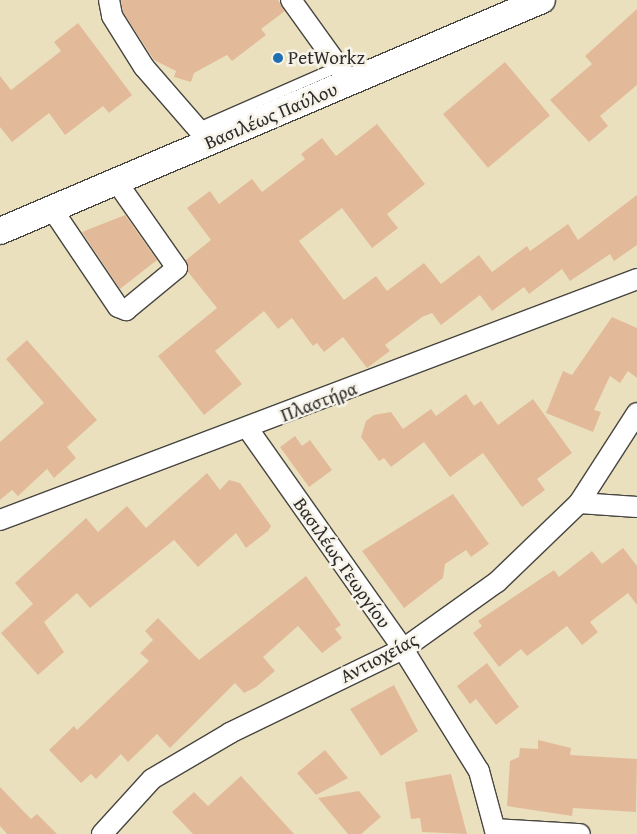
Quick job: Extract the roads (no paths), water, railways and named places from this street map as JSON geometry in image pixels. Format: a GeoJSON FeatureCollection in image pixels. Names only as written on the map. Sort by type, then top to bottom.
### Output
{"type":"FeatureCollection","features":[{"type":"Feature","properties":{"kind":"street"},"geometry":{"type":"LineString","coordinates":[[109,0],[112,16],[144,67],[203,136]]}},
{"type":"Feature","properties":{"kind":"street"},"geometry":{"type":"LineString","coordinates":[[291,0],[344,75]]}},
{"type":"Feature","properties":{"kind":"street","name":"Βασιλέως Παύλου"},"geometry":{"type":"LineString","coordinates":[[0,231],[116,181],[203,136],[344,75],[542,0]]}},
{"type":"Feature","properties":{"kind":"street"},"geometry":{"type":"LineString","coordinates":[[52,209],[118,307],[126,310],[177,268],[116,181]]}},
{"type":"Feature","properties":{"kind":"street","name":"Πλαστήρα"},"geometry":{"type":"LineString","coordinates":[[0,520],[248,429],[637,279]]}},
{"type":"Feature","properties":{"kind":"street","name":"Αντιοχείας"},"geometry":{"type":"LineString","coordinates":[[102,834],[152,779],[230,733],[403,649],[497,582],[579,503],[637,413]]}},
{"type":"Feature","properties":{"kind":"street","name":"Βασιλέως Γεωργίου"},"geometry":{"type":"LineString","coordinates":[[248,429],[403,649],[479,771],[496,832]]}},
{"type":"Feature","properties":{"kind":"street"},"geometry":{"type":"LineString","coordinates":[[579,503],[637,508]]}},
{"type":"Feature","properties":{"kind":"street"},"geometry":{"type":"LineString","coordinates":[[496,832],[580,834]]}},
{"type":"Feature","properties":{"kind":"place","name":"PetWorkz"},"geometry":{"type":"Point","coordinates":[278,58]}}]}
